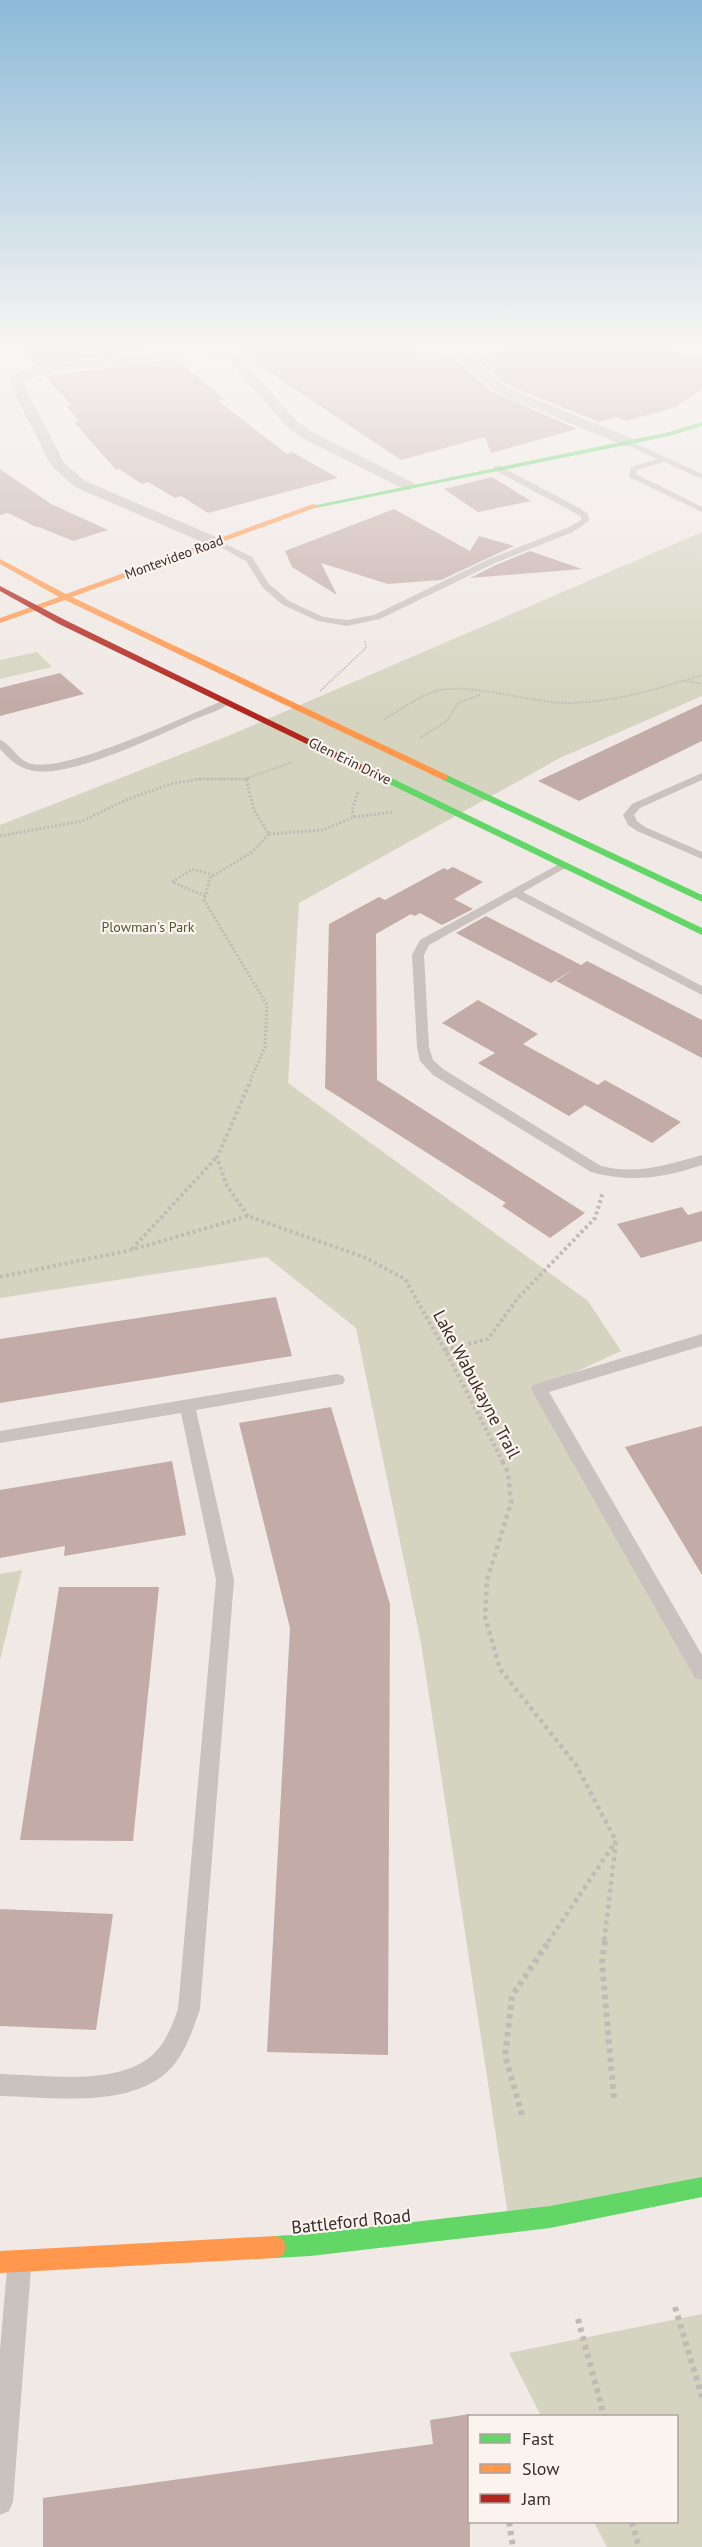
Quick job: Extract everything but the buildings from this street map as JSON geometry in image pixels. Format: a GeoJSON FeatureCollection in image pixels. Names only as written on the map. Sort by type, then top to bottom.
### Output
{"type":"FeatureCollection","features":[{"type":"Feature","properties":{"kind":"street"},"geometry":{"type":"LineString","coordinates":[[63,468],[80,484],[215,542]]}},
{"type":"Feature","properties":{"kind":"street"},"geometry":{"type":"LineString","coordinates":[[373,468],[410,486]]}},
{"type":"Feature","properties":{"kind":"street","name":"Montevideo Road"},"geometry":{"type":"LineString","coordinates":[[0,621],[316,506],[497,468]]}},
{"type":"Feature","properties":{"kind":"street","name":"Glen Erin Drive"},"geometry":{"type":"LineString","coordinates":[[0,561],[64,597],[702,899]]}},
{"type":"Feature","properties":{"kind":"street","name":"Glen Erin Drive"},"geometry":{"type":"LineString","coordinates":[[0,588],[35,608],[702,932]]}},
{"type":"Feature","properties":{"kind":"street","name":"Battleford Road"},"geometry":{"type":"LineString","coordinates":[[10,2262],[310,2245],[550,2217],[609,2208],[702,2187]]}},
{"type":"Feature","properties":{"kind":"lane"},"geometry":{"type":"LineString","coordinates":[[215,542],[249,559],[266,585],[286,603],[328,622],[358,622],[377,616],[508,554],[570,530],[585,521],[585,516],[578,511],[497,468]]}},
{"type":"Feature","properties":{"kind":"lane"},"geometry":{"type":"LineString","coordinates":[[638,468],[634,469],[632,475],[702,510]]}},
{"type":"Feature","properties":{"kind":"lane"},"geometry":{"type":"LineString","coordinates":[[683,468],[702,477]]}},
{"type":"Feature","properties":{"kind":"lane"},"geometry":{"type":"LineString","coordinates":[[0,743],[12,760],[38,768],[74,763],[228,702]]}},
{"type":"Feature","properties":{"kind":"lane"},"geometry":{"type":"LineString","coordinates":[[702,776],[636,806],[628,815],[632,823],[641,829],[702,856]]}},
{"type":"Feature","properties":{"kind":"lane"},"geometry":{"type":"LineString","coordinates":[[563,865],[431,937],[420,949],[418,955],[423,1047],[427,1060],[438,1072],[578,1160],[609,1173],[631,1176],[654,1174],[702,1160]]}},
{"type":"Feature","properties":{"kind":"lane"},"geometry":{"type":"LineString","coordinates":[[514,892],[702,991]]}},
{"type":"Feature","properties":{"kind":"lane"},"geometry":{"type":"LineString","coordinates":[[702,1340],[539,1389],[702,1672]]}},
{"type":"Feature","properties":{"kind":"lane"},"geometry":{"type":"LineString","coordinates":[[0,1437],[337,1380]]}},
{"type":"Feature","properties":{"kind":"lane"},"geometry":{"type":"LineString","coordinates":[[0,2085],[99,2086],[129,2081],[158,2065],[177,2042],[189,2009],[225,1580],[187,1405]]}},
{"type":"Feature","properties":{"kind":"lane"},"geometry":{"type":"LineString","coordinates":[[0,2502],[10,2262]]}},
{"type":"Feature","properties":{"kind":"path"},"geometry":{"type":"LineString","coordinates":[[304,711],[326,684],[366,648],[358,622]]}},
{"type":"Feature","properties":{"kind":"path"},"geometry":{"type":"LineString","coordinates":[[381,720],[405,709],[423,695],[441,690],[464,690],[545,702],[603,703],[658,690],[702,675]]}},
{"type":"Feature","properties":{"kind":"path"},"geometry":{"type":"LineString","coordinates":[[683,681],[702,684]]}},
{"type":"Feature","properties":{"kind":"path"},"geometry":{"type":"LineString","coordinates":[[393,753],[447,721],[458,703],[482,694]]}},
{"type":"Feature","properties":{"kind":"path"},"geometry":{"type":"LineString","coordinates":[[0,836],[82,821],[126,800],[170,784],[199,779],[246,779],[284,767],[297,759]]}},
{"type":"Feature","properties":{"kind":"path"},"geometry":{"type":"LineString","coordinates":[[246,779],[254,810],[269,834]]}},
{"type":"Feature","properties":{"kind":"path"},"geometry":{"type":"LineString","coordinates":[[131,1250],[217,1158],[265,1047],[267,1005],[204,900],[210,878],[252,852],[269,834],[323,830],[354,817],[442,806]]}},
{"type":"Feature","properties":{"kind":"path"},"geometry":{"type":"LineString","coordinates":[[205,896],[172,882],[192,869],[214,875]]}},
{"type":"Feature","properties":{"kind":"path"},"geometry":{"type":"LineString","coordinates":[[0,1277],[131,1250],[248,1216],[227,1186],[217,1158]]}},
{"type":"Feature","properties":{"kind":"path"},"geometry":{"type":"LineString","coordinates":[[445,1350],[488,1339],[518,1298],[595,1218],[609,1173]]}},
{"type":"Feature","properties":{"kind":"path","name":"Lake Wabukayne Trail"},"geometry":{"type":"LineString","coordinates":[[248,1216],[364,1257],[405,1279],[445,1350],[508,1472],[511,1503],[487,1580],[485,1617],[500,1670],[576,1765],[616,1840]]}},
{"type":"Feature","properties":{"kind":"path"},"geometry":{"type":"LineString","coordinates":[[614,2100],[602,1963],[616,1840]]}},
{"type":"Feature","properties":{"kind":"path"},"geometry":{"type":"LineString","coordinates":[[522,2115],[505,2056],[512,1996],[616,1840]]}},
{"type":"Feature","properties":{"kind":"path"},"geometry":{"type":"LineString","coordinates":[[675,2307],[702,2397]]}},
{"type":"Feature","properties":{"kind":"path"},"geometry":{"type":"LineString","coordinates":[[578,2319],[604,2415]]}},
{"type":"Feature","properties":{"kind":"path"},"geometry":{"type":"LineString","coordinates":[[509,2523],[513,2547]]}},
{"type":"Feature","properties":{"kind":"path"},"geometry":{"type":"LineString","coordinates":[[632,2523],[639,2547]]}},
{"type":"Feature","properties":{"kind":"green space","name":"Plowman's Park"},"geometry":{"type":"Polygon","coordinates":[[[702,532],[702,696],[560,758],[299,903],[288,1083],[588,1301],[621,1351],[539,1389],[702,1672],[702,2192],[510,2228],[421,1643],[356,1328],[267,1257],[0,1298],[0,825],[228,736],[702,532]]]}},
{"type":"Feature","properties":{"kind":"green space"},"geometry":{"type":"Polygon","coordinates":[[[37,652],[52,667],[0,679],[0,660],[37,652]]]}},
{"type":"Feature","properties":{"kind":"green space"},"geometry":{"type":"Polygon","coordinates":[[[22,1570],[0,1660],[0,1574],[22,1570]]]}},
{"type":"Feature","properties":{"kind":"green space"},"geometry":{"type":"Polygon","coordinates":[[[702,2314],[702,2547],[607,2547],[595,2523],[678,2523],[678,2415],[540,2415],[509,2353],[702,2314]]]}},
{"type":"Feature","properties":{"kind":"traffic: fast"},"geometry":{"type":"LineString","coordinates":[[316,506],[504,468]]}},
{"type":"Feature","properties":{"kind":"traffic: fast"},"geometry":{"type":"LineString","coordinates":[[382,777],[702,932]]}},
{"type":"Feature","properties":{"kind":"traffic: fast"},"geometry":{"type":"LineString","coordinates":[[444,777],[702,899]]}},
{"type":"Feature","properties":{"kind":"traffic: fast"},"geometry":{"type":"LineString","coordinates":[[275,2247],[310,2245],[550,2217],[702,2187]]}},
{"type":"Feature","properties":{"kind":"traffic: slow"},"geometry":{"type":"LineString","coordinates":[[0,621],[316,506]]}},
{"type":"Feature","properties":{"kind":"traffic: slow"},"geometry":{"type":"LineString","coordinates":[[0,561],[86,608],[444,777]]}},
{"type":"Feature","properties":{"kind":"traffic: slow"},"geometry":{"type":"LineString","coordinates":[[0,2262],[275,2247]]}},
{"type":"Feature","properties":{"kind":"traffic: jam"},"geometry":{"type":"LineString","coordinates":[[0,588],[62,622],[382,777]]}}]}
